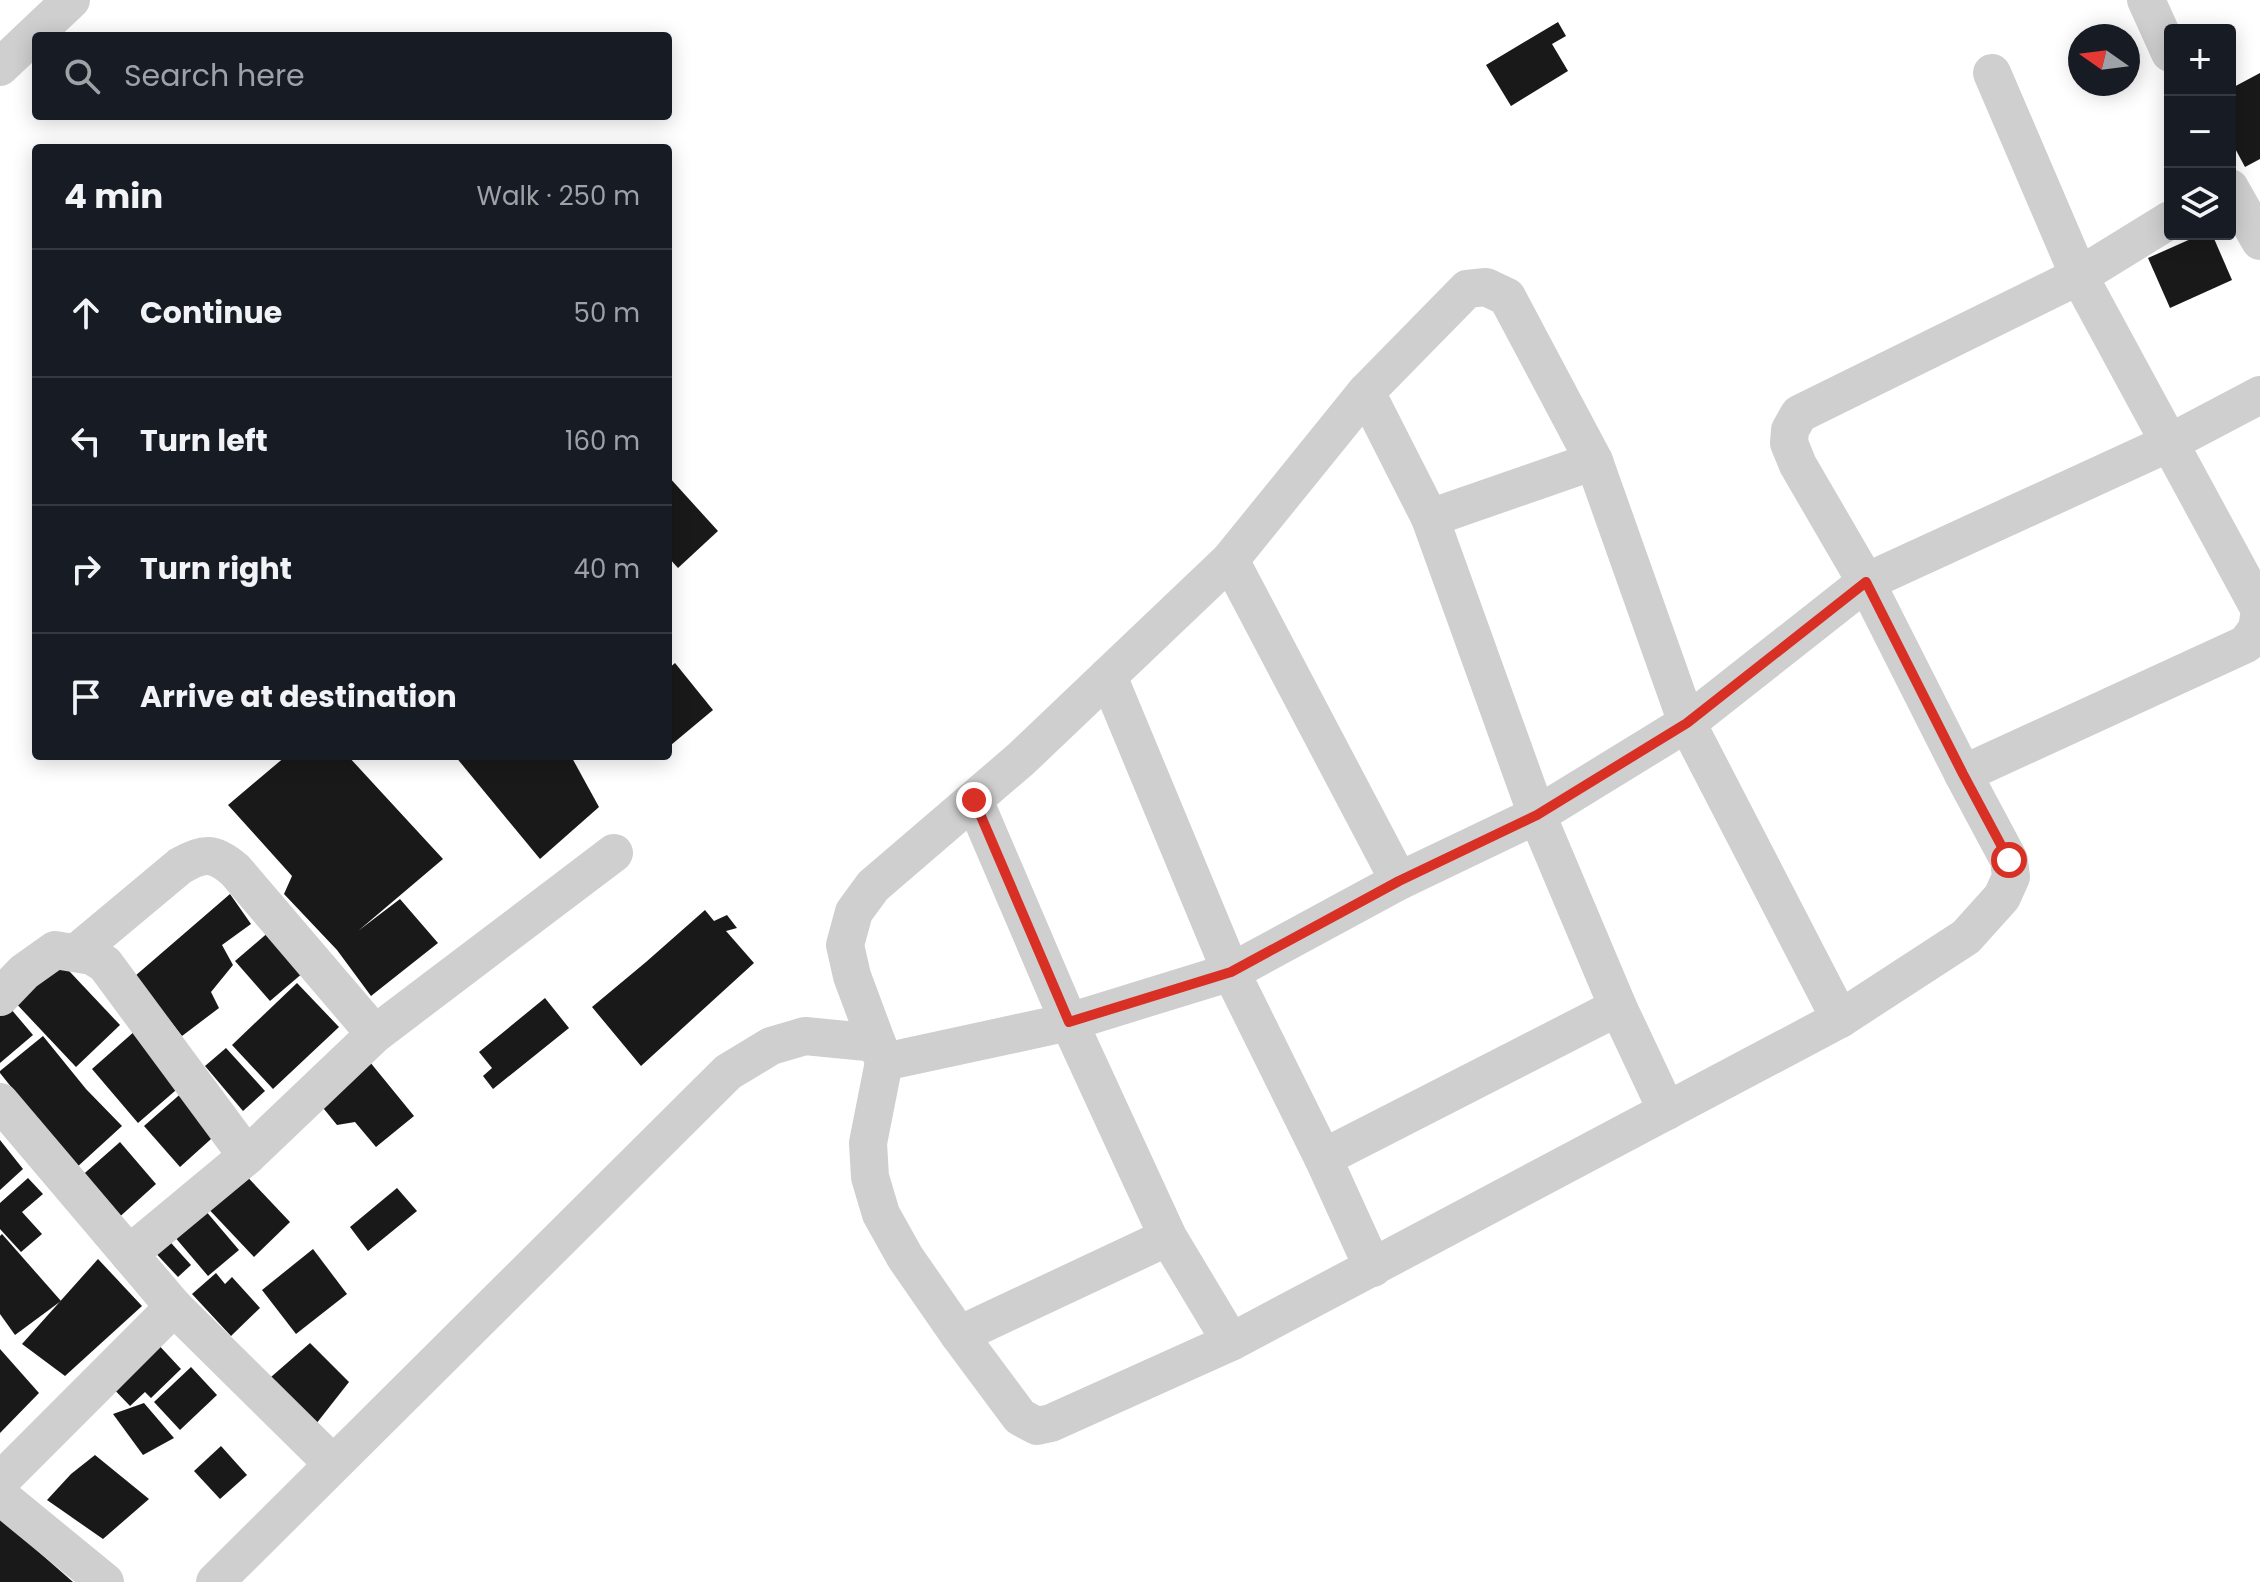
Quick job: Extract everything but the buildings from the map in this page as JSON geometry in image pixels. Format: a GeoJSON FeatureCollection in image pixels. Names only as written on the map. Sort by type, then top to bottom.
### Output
{"type":"FeatureCollection","features":[{"type":"Feature","properties":{"kind":"street"},"geometry":{"type":"LineString","coordinates":[[0,67],[15,40],[71,0]]}},
{"type":"Feature","properties":{"kind":"street"},"geometry":{"type":"LineString","coordinates":[[2146,0],[2164,40]]}},
{"type":"Feature","properties":{"kind":"street"},"geometry":{"type":"LineString","coordinates":[[1963,774],[2246,644],[2257,629],[2260,610],[2079,276],[1992,73]]}},
{"type":"Feature","properties":{"kind":"street"},"geometry":{"type":"LineString","coordinates":[[2236,199],[2260,241]]}},
{"type":"Feature","properties":{"kind":"street"},"geometry":{"type":"LineString","coordinates":[[1840,1019],[1687,723],[1594,461],[1507,297],[1486,287],[1467,289],[1366,392],[1230,560],[1059,724],[873,886],[854,912],[845,945],[852,976],[880,1053],[868,1143],[870,1177],[881,1214],[905,1257],[959,1335],[1020,1417],[1037,1426],[1051,1423],[1231,1342],[1840,1019],[1966,937],[2002,897],[2011,877],[2009,860],[1866,582],[1798,465],[1789,443],[1790,430],[1799,414],[2079,276],[2164,224]]}},
{"type":"Feature","properties":{"kind":"street"},"geometry":{"type":"LineString","coordinates":[[1366,392],[1430,518],[1537,815],[1618,1007],[1667,1111]]}},
{"type":"Feature","properties":{"kind":"street"},"geometry":{"type":"LineString","coordinates":[[215,1582],[728,1072],[771,1046],[805,1036],[880,1053],[1069,1022],[1231,972],[1399,881],[1537,815],[1687,723],[1866,582],[2169,443],[2260,395]]}},
{"type":"Feature","properties":{"kind":"street"},"geometry":{"type":"LineString","coordinates":[[1430,518],[1594,461]]}},
{"type":"Feature","properties":{"kind":"street"},"geometry":{"type":"LineString","coordinates":[[1230,560],[1399,881]]}},
{"type":"Feature","properties":{"kind":"street"},"geometry":{"type":"LineString","coordinates":[[1108,676],[1231,972],[1323,1158],[1373,1268]]}},
{"type":"Feature","properties":{"kind":"street"},"geometry":{"type":"LineString","coordinates":[[974,800],[1069,1022],[1168,1237],[1231,1342]]}},
{"type":"Feature","properties":{"kind":"street"},"geometry":{"type":"LineString","coordinates":[[129,1254],[247,1156],[375,1034],[614,853]]}},
{"type":"Feature","properties":{"kind":"street"},"geometry":{"type":"LineString","coordinates":[[77,952],[180,866],[196,857],[212,856],[235,870],[375,1034]]}},
{"type":"Feature","properties":{"kind":"street"},"geometry":{"type":"LineString","coordinates":[[0,997],[24,972],[55,950],[92,956],[105,964],[247,1156]]}},
{"type":"Feature","properties":{"kind":"street"},"geometry":{"type":"LineString","coordinates":[[1323,1158],[1618,1007]]}},
{"type":"Feature","properties":{"kind":"street"},"geometry":{"type":"LineString","coordinates":[[0,1102],[174,1307],[333,1464]]}},
{"type":"Feature","properties":{"kind":"street"},"geometry":{"type":"LineString","coordinates":[[959,1335],[1168,1237]]}},
{"type":"Feature","properties":{"kind":"street"},"geometry":{"type":"LineString","coordinates":[[0,1481],[174,1307]]}},
{"type":"Feature","properties":{"kind":"street"},"geometry":{"type":"LineString","coordinates":[[0,1496],[105,1582]]}},
{"type":"Feature","properties":{"kind":"route"},"geometry":{"type":"LineString","coordinates":[[974,800],[1069,1022],[1231,972],[1399,881],[1537,815],[1687,723],[1866,582],[2009,860]]}}]}
